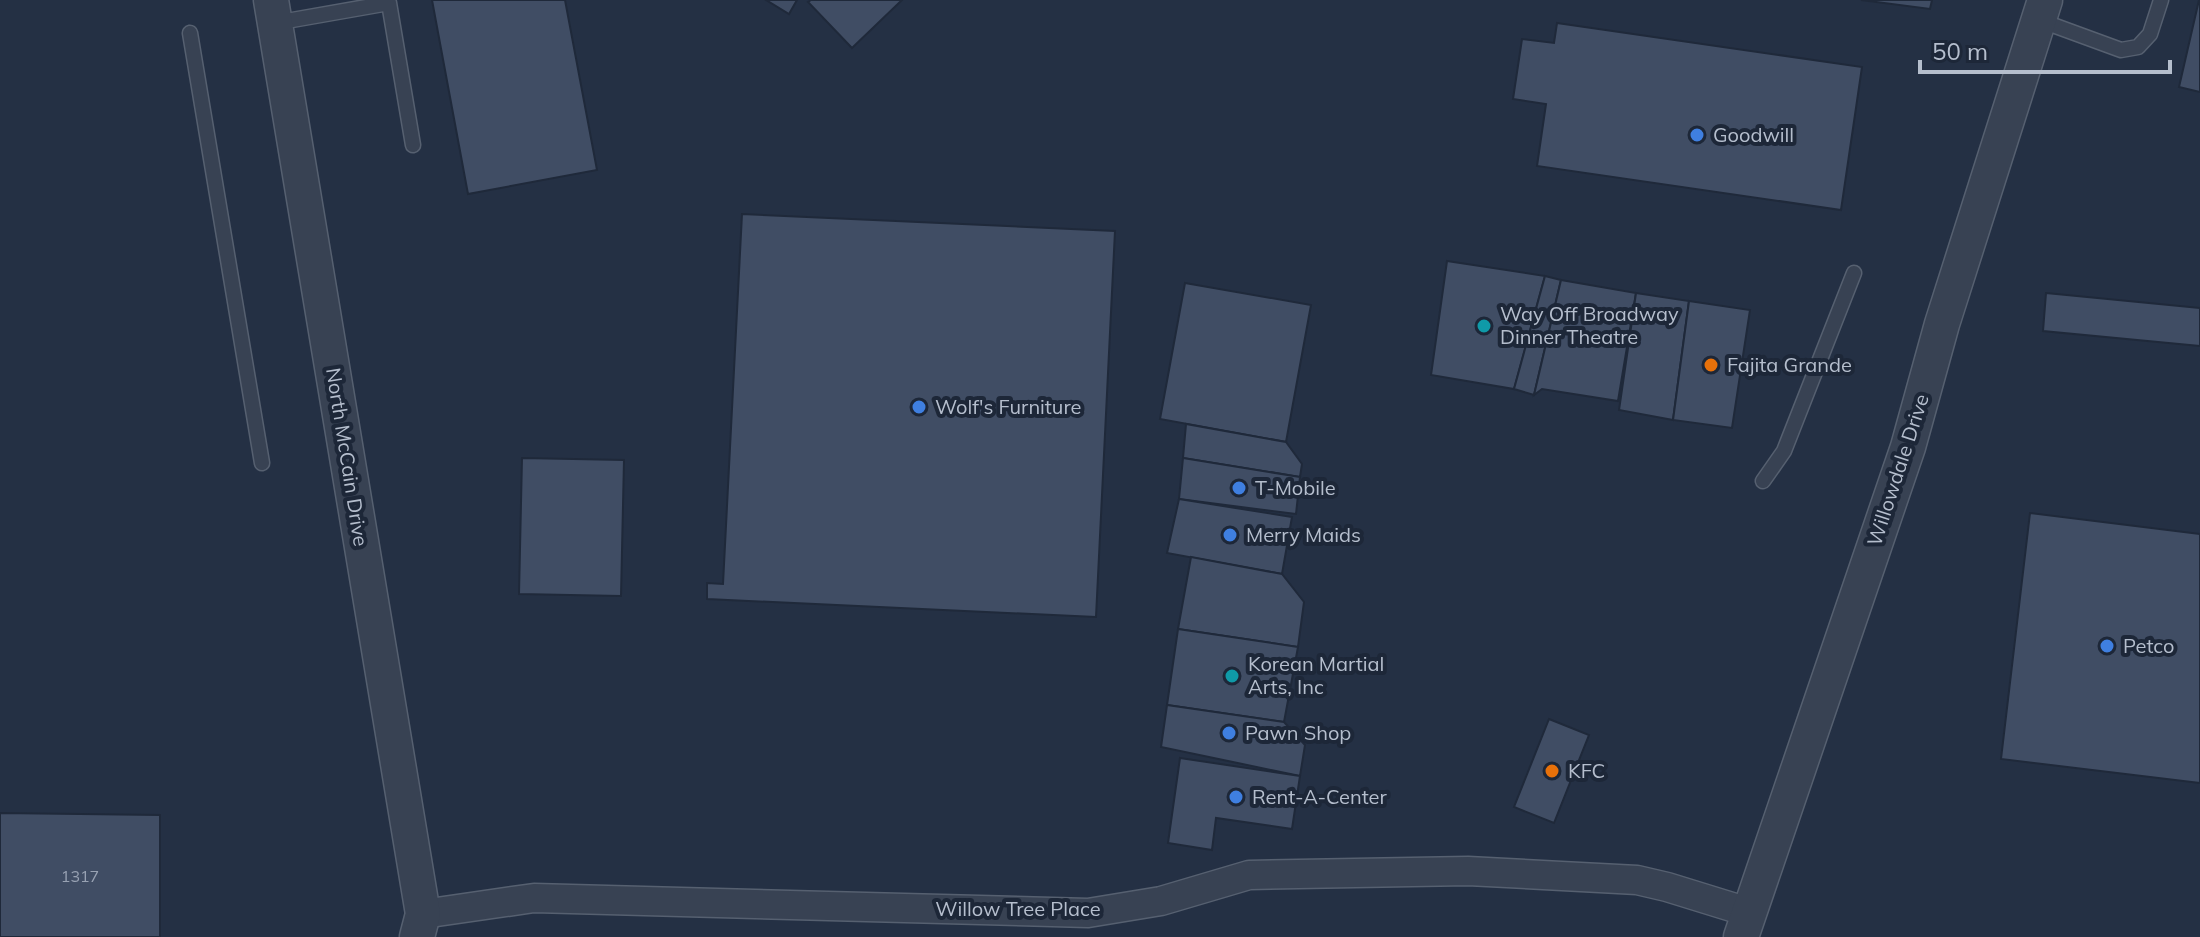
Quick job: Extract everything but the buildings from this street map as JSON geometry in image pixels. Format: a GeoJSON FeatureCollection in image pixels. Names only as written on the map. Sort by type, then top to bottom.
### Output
{"type":"FeatureCollection","features":[{"type":"Feature","properties":{"kind":"street","name":"Willowdale Drive"},"geometry":{"type":"LineString","coordinates":[[1744,925],[1801,767],[1908,447],[1942,324],[2042,10]]}},
{"type":"Feature","properties":{"kind":"street","name":"North McCain Drive"},"geometry":{"type":"LineString","coordinates":[[273,12],[426,929]]}},
{"type":"Feature","properties":{"kind":"street","name":"Willow Tree Place"},"geometry":{"type":"LineString","coordinates":[[426,929],[534,898],[1088,913],[1161,901],[1249,875],[1468,871],[1637,880],[1667,887],[1744,925]]}},
{"type":"Feature","properties":{"kind":"lane"},"geometry":{"type":"LineString","coordinates":[[2042,10],[2121,50],[2138,47],[2150,34],[2161,0]]}},
{"type":"Feature","properties":{"kind":"lane"},"geometry":{"type":"LineString","coordinates":[[273,12],[388,2],[413,145]]}},
{"type":"Feature","properties":{"kind":"lane"},"geometry":{"type":"LineString","coordinates":[[190,33],[262,463]]}},
{"type":"Feature","properties":{"kind":"lane"},"geometry":{"type":"LineString","coordinates":[[1763,481],[1784,451],[1854,273]]}},
{"type":"Feature","properties":{"kind":"place","name":"Goodwill"},"geometry":{"type":"Point","coordinates":[1697,135]}},
{"type":"Feature","properties":{"kind":"place","name":"Way Off Broadway Dinner Theatre"},"geometry":{"type":"Point","coordinates":[1484,326]}},
{"type":"Feature","properties":{"kind":"place","name":"Fajita Grande"},"geometry":{"type":"Point","coordinates":[1711,365]}},
{"type":"Feature","properties":{"kind":"place","name":"Wolf's Furniture"},"geometry":{"type":"Point","coordinates":[919,407]}},
{"type":"Feature","properties":{"kind":"place","name":"T-Mobile"},"geometry":{"type":"Point","coordinates":[1239,488]}},
{"type":"Feature","properties":{"kind":"place","name":"Merry Maids"},"geometry":{"type":"Point","coordinates":[1230,535]}},
{"type":"Feature","properties":{"kind":"place","name":"Petco"},"geometry":{"type":"Point","coordinates":[2107,646]}},
{"type":"Feature","properties":{"kind":"place","name":"Korean Martial Arts, Inc"},"geometry":{"type":"Point","coordinates":[1232,676]}},
{"type":"Feature","properties":{"kind":"place","name":"Pawn Shop"},"geometry":{"type":"Point","coordinates":[1229,733]}},
{"type":"Feature","properties":{"kind":"place","name":"KFC"},"geometry":{"type":"Point","coordinates":[1552,771]}},
{"type":"Feature","properties":{"kind":"place","name":"Rent-A-Center"},"geometry":{"type":"Point","coordinates":[1236,797]}}]}
